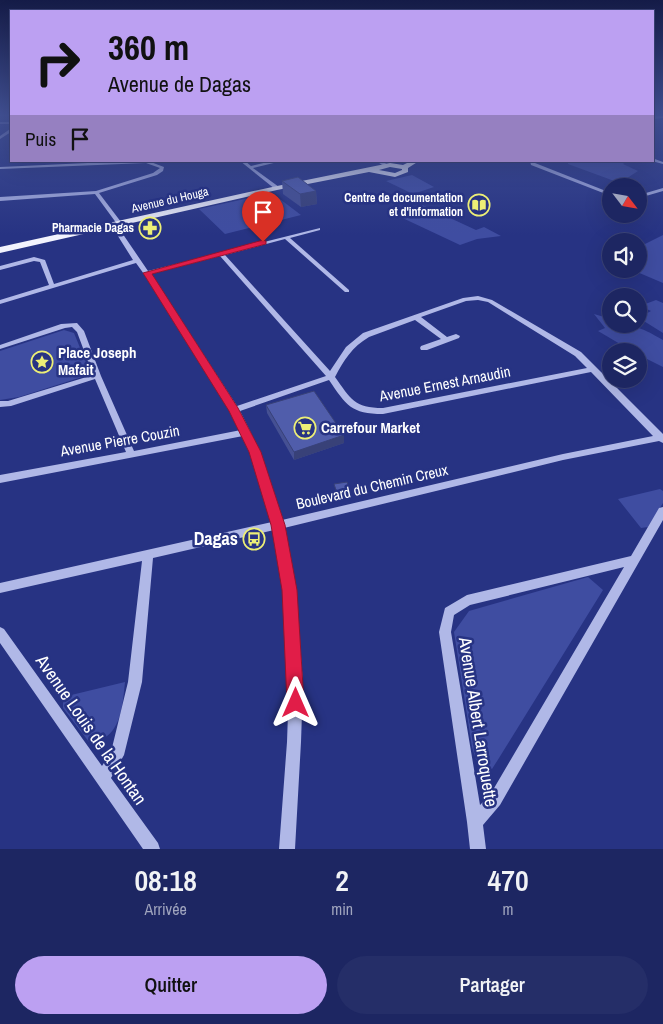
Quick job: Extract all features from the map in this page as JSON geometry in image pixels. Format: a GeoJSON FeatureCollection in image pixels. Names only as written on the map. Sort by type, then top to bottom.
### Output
{"type":"FeatureCollection","features":[{"type":"Feature","properties":{"kind":"main road"},"geometry":{"type":"LineString","coordinates":[[383,166],[408,162]]}},
{"type":"Feature","properties":{"kind":"main road"},"geometry":{"type":"LineString","coordinates":[[383,166],[404,167],[412,162]]}},
{"type":"Feature","properties":{"kind":"main road"},"geometry":{"type":"LineString","coordinates":[[383,166],[387,174],[399,174],[406,171],[404,167]]}},
{"type":"Feature","properties":{"kind":"main road","name":"Avenue du Houga"},"geometry":{"type":"LineString","coordinates":[[0,250],[383,166]]}},
{"type":"Feature","properties":{"kind":"street"},"geometry":{"type":"LineString","coordinates":[[0,168],[146,162],[162,167],[155,174],[96,192],[0,199]]}},
{"type":"Feature","properties":{"kind":"street"},"geometry":{"type":"LineString","coordinates":[[243,162],[277,188]]}},
{"type":"Feature","properties":{"kind":"street"},"geometry":{"type":"LineString","coordinates":[[250,167],[275,162]]}},
{"type":"Feature","properties":{"kind":"street"},"geometry":{"type":"LineString","coordinates":[[533,163],[602,190]]}},
{"type":"Feature","properties":{"kind":"street"},"geometry":{"type":"LineString","coordinates":[[648,194],[663,189]]}},
{"type":"Feature","properties":{"kind":"street"},"geometry":{"type":"LineString","coordinates":[[96,192],[117,224],[137,261],[147,273],[234,410],[255,452],[278,525],[290,590],[296,684],[287,849]]}},
{"type":"Feature","properties":{"kind":"street"},"geometry":{"type":"LineString","coordinates":[[147,273],[318,229]]}},
{"type":"Feature","properties":{"kind":"street"},"geometry":{"type":"LineString","coordinates":[[286,237],[347,291]]}},
{"type":"Feature","properties":{"kind":"street","name":"Avenue Ernest Arnaudin"},"geometry":{"type":"LineString","coordinates":[[221,254],[331,377],[347,400],[356,407],[368,411],[383,411],[593,369]]}},
{"type":"Feature","properties":{"kind":"street"},"geometry":{"type":"LineString","coordinates":[[0,268],[34,259],[43,261],[52,286]]}},
{"type":"Feature","properties":{"kind":"street"},"geometry":{"type":"LineString","coordinates":[[0,302],[137,261]]}},
{"type":"Feature","properties":{"kind":"street"},"geometry":{"type":"LineString","coordinates":[[234,410],[331,377],[342,354],[352,344],[366,335],[465,299],[478,298],[490,301],[578,354],[662,438]]}},
{"type":"Feature","properties":{"kind":"street"},"geometry":{"type":"LineString","coordinates":[[416,317],[445,339]]}},
{"type":"Feature","properties":{"kind":"street"},"geometry":{"type":"LineString","coordinates":[[0,347],[64,326],[74,325],[80,330],[97,376],[131,454]]}},
{"type":"Feature","properties":{"kind":"street"},"geometry":{"type":"LineString","coordinates":[[424,348],[456,336]]}},
{"type":"Feature","properties":{"kind":"street"},"geometry":{"type":"LineString","coordinates":[[0,404],[8,404],[97,376]]}},
{"type":"Feature","properties":{"kind":"street","name":"Avenue Pierre Couzin"},"geometry":{"type":"LineString","coordinates":[[0,479],[246,432]]}},
{"type":"Feature","properties":{"kind":"street","name":"Boulevard du Chemin Creux"},"geometry":{"type":"LineString","coordinates":[[0,588],[278,525],[563,457],[662,438]]}},
{"type":"Feature","properties":{"kind":"street","name":"Avenue Albert Larroquette"},"geometry":{"type":"LineString","coordinates":[[475,822],[495,800],[663,512]]}},
{"type":"Feature","properties":{"kind":"street"},"geometry":{"type":"LineString","coordinates":[[102,779],[117,755],[135,682],[148,554]]}},
{"type":"Feature","properties":{"kind":"street","name":"Avenue Albert Larroquette"},"geometry":{"type":"LineString","coordinates":[[478,849],[445,632],[449,612],[467,600],[634,560]]}},
{"type":"Feature","properties":{"kind":"street","name":"Avenue Louis de la Hontan"},"geometry":{"type":"LineString","coordinates":[[0,633],[152,849]]}},
{"type":"Feature","properties":{"kind":"shaded area"},"geometry":{"type":"Polygon","coordinates":[[[568,162],[625,162],[623,164],[638,171],[627,178],[606,178],[568,164],[568,162]]]}},
{"type":"Feature","properties":{"kind":"shaded area"},"geometry":{"type":"Polygon","coordinates":[[[412,175],[434,187],[413,194],[386,181],[412,175]]]}},
{"type":"Feature","properties":{"kind":"shaded area"},"geometry":{"type":"Polygon","coordinates":[[[272,193],[301,215],[225,234],[199,209],[272,193]]]}},
{"type":"Feature","properties":{"kind":"shaded area"},"geometry":{"type":"Polygon","coordinates":[[[422,205],[476,230],[484,227],[501,236],[477,239],[460,245],[394,214],[422,205]]]}},
{"type":"Feature","properties":{"kind":"shaded area"},"geometry":{"type":"Polygon","coordinates":[[[663,235],[663,283],[647,276],[647,243],[663,235]]]}},
{"type":"Feature","properties":{"kind":"shaded area"},"geometry":{"type":"Polygon","coordinates":[[[656,300],[663,303],[663,333],[647,323],[647,313],[651,311],[647,309],[647,303],[656,300]]]}},
{"type":"Feature","properties":{"kind":"shaded area"},"geometry":{"type":"Polygon","coordinates":[[[594,314],[602,316],[602,324],[594,314]]]}},
{"type":"Feature","properties":{"kind":"shaded area"},"geometry":{"type":"Polygon","coordinates":[[[602,329],[602,333],[647,332],[663,340],[663,367],[647,359],[647,343],[618,343],[598,331],[602,329]]]}},
{"type":"Feature","properties":{"kind":"shaded area","name":"Place Joseph Mafait"},"geometry":{"type":"Polygon","coordinates":[[[64,330],[74,333],[89,370],[82,377],[19,397],[0,400],[0,351],[64,330]]]}},
{"type":"Feature","properties":{"kind":"shaded area"},"geometry":{"type":"Polygon","coordinates":[[[660,489],[663,491],[663,503],[648,527],[641,528],[618,499],[660,489]]]}},
{"type":"Feature","properties":{"kind":"shaded area"},"geometry":{"type":"Polygon","coordinates":[[[588,577],[603,590],[492,769],[479,769],[472,747],[454,632],[469,611],[588,577]]]}},
{"type":"Feature","properties":{"kind":"shaded area"},"geometry":{"type":"Polygon","coordinates":[[[125,682],[120,713],[115,728],[104,738],[89,742],[63,708],[63,697],[125,682]]]}},
{"type":"Feature","properties":{"kind":"building"},"geometry":{"type":"Polygon","coordinates":[[[298,177],[316,191],[300,194],[282,181],[298,177]]]}},
{"type":"Feature","properties":{"kind":"building","name":"Carrefour Market"},"geometry":{"type":"Polygon","coordinates":[[[314,391],[344,435],[294,452],[266,405],[314,391]]]}},
{"type":"Feature","properties":{"kind":"building"},"geometry":{"type":"Polygon","coordinates":[[[347,482],[351,493],[338,496],[334,484],[347,482]]]}},
{"type":"Feature","properties":{"kind":"place","name":"Centre de documentation et d'information"},"geometry":{"type":"Point","coordinates":[479,205]}},
{"type":"Feature","properties":{"kind":"place","name":"Pharmacie Dagas"},"geometry":{"type":"Point","coordinates":[150,228]}},
{"type":"Feature","properties":{"kind":"place","name":"Place Joseph Mafait"},"geometry":{"type":"Point","coordinates":[42,362]}},
{"type":"Feature","properties":{"kind":"place","name":"Carrefour Market"},"geometry":{"type":"Point","coordinates":[305,428]}},
{"type":"Feature","properties":{"kind":"place","name":"Dagas"},"geometry":{"type":"Point","coordinates":[254,539]}},
{"type":"Feature","properties":{"kind":"route"},"geometry":{"type":"LineString","coordinates":[[263,242],[147,273],[234,410],[255,452],[278,525],[290,590],[296,703]]}}]}
